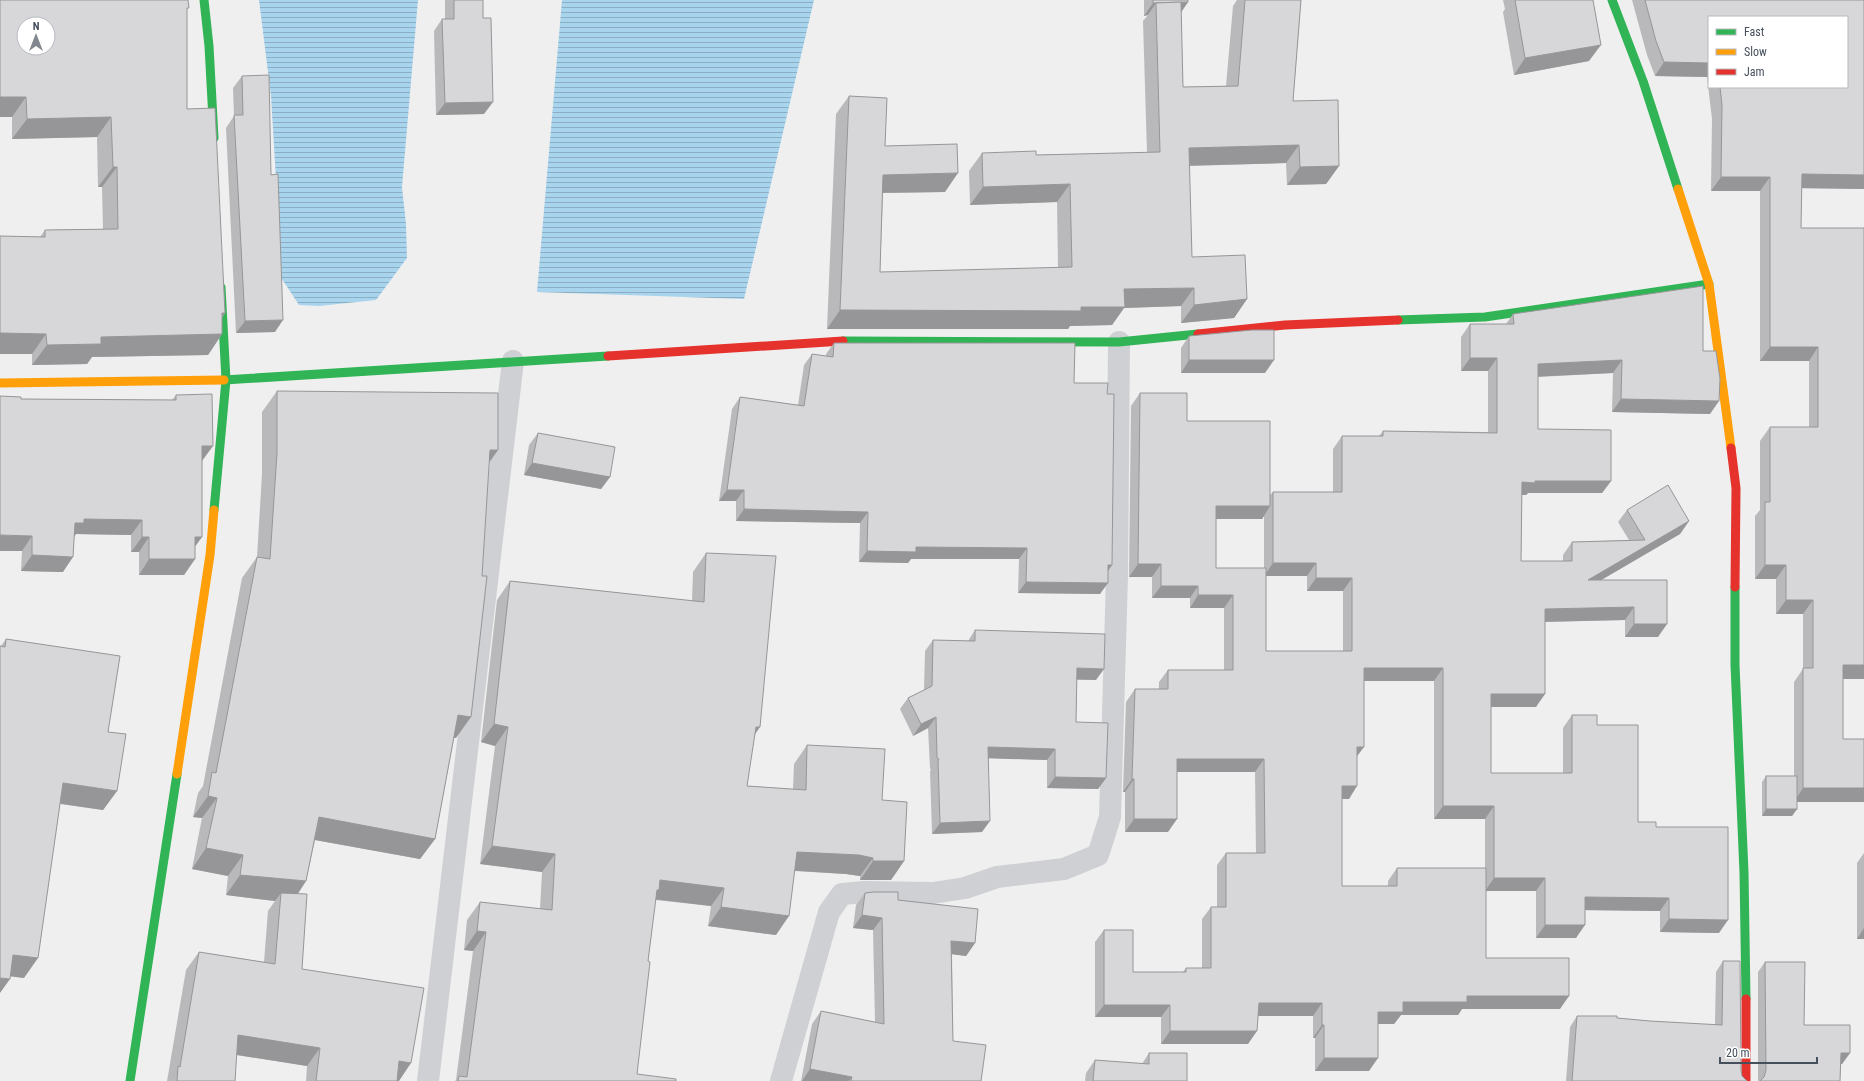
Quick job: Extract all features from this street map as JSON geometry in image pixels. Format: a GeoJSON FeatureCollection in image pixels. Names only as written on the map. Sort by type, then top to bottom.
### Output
{"type":"FeatureCollection","features":[{"type":"Feature","properties":{"kind":"street"},"geometry":{"type":"LineString","coordinates":[[204,0],[209,46],[214,150]]}},
{"type":"Feature","properties":{"kind":"street"},"geometry":{"type":"LineString","coordinates":[[1612,0],[1643,81],[1709,284],[1736,488],[1735,665],[1744,872],[1746,1081]]}},
{"type":"Feature","properties":{"kind":"street"},"geometry":{"type":"LineString","coordinates":[[130,1081],[210,555],[226,380],[221,277]]}},
{"type":"Feature","properties":{"kind":"street"},"geometry":{"type":"LineString","coordinates":[[0,383],[226,380],[834,341],[1120,342],[1285,325],[1485,317],[1709,284]]}},
{"type":"Feature","properties":{"kind":"street"},"geometry":{"type":"LineString","coordinates":[[781,1081],[829,912],[842,894],[865,892],[933,893],[959,890],[997,877],[1064,869],[1098,855],[1110,817],[1117,576],[1120,342]]}},
{"type":"Feature","properties":{"kind":"street"},"geometry":{"type":"LineString","coordinates":[[428,1081],[513,361]]}},
{"type":"Feature","properties":{"kind":"water"},"geometry":{"type":"Polygon","coordinates":[[[259,0],[418,0],[402,187],[406,224],[407,258],[376,300],[319,306],[299,305],[282,279],[271,96],[259,0]]]}},
{"type":"Feature","properties":{"kind":"water"},"geometry":{"type":"Polygon","coordinates":[[[562,0],[814,0],[744,299],[537,292],[562,0]]]}},
{"type":"Feature","properties":{"kind":"building"},"geometry":{"type":"Polygon","coordinates":[[[0,0],[188,0],[187,109],[215,108],[225,313],[222,313],[222,334],[101,337],[101,344],[47,345],[46,334],[0,333],[0,236],[45,237],[45,230],[118,229],[117,167],[113,167],[111,117],[27,119],[26,97],[0,97],[0,0]]]}},
{"type":"Feature","properties":{"kind":"building"},"geometry":{"type":"Polygon","coordinates":[[[454,0],[483,0],[483,18],[491,18],[493,102],[445,103],[442,19],[454,19],[454,0]]]}},
{"type":"Feature","properties":{"kind":"building"},"geometry":{"type":"Polygon","coordinates":[[[1153,0],[1188,0],[1188,2],[1153,3],[1153,0]]]}},
{"type":"Feature","properties":{"kind":"building"},"geometry":{"type":"Polygon","coordinates":[[[1245,0],[1301,0],[1293,101],[1338,100],[1339,166],[1300,167],[1299,145],[1189,148],[1192,257],[1245,255],[1247,299],[1194,305],[1194,288],[1124,289],[1125,307],[1081,307],[1081,311],[840,310],[849,96],[887,98],[885,146],[957,144],[958,173],[883,175],[880,272],[1072,267],[1070,184],[983,187],[982,153],[1036,151],[1036,155],[1160,152],[1156,3],[1181,2],[1183,87],[1238,86],[1245,0]]]}},
{"type":"Feature","properties":{"kind":"building"},"geometry":{"type":"Polygon","coordinates":[[[1515,0],[1593,0],[1601,45],[1525,58],[1515,0]]]}},
{"type":"Feature","properties":{"kind":"building"},"geometry":{"type":"Polygon","coordinates":[[[1645,0],[1864,0],[1864,175],[1802,174],[1801,228],[1864,228],[1864,665],[1843,665],[1843,739],[1864,739],[1864,788],[1803,788],[1803,668],[1813,668],[1813,600],[1786,600],[1786,565],[1765,565],[1765,502],[1770,502],[1770,427],[1818,427],[1818,347],[1770,347],[1770,177],[1721,177],[1722,105],[1720,88],[1848,88],[1848,16],[1708,16],[1708,63],[1664,62],[1656,41],[1645,0]]]}},
{"type":"Feature","properties":{"kind":"building"},"geometry":{"type":"Polygon","coordinates":[[[269,75],[271,175],[278,174],[283,320],[245,321],[234,115],[243,115],[242,76],[269,75]]]}},
{"type":"Feature","properties":{"kind":"building"},"geometry":{"type":"Polygon","coordinates":[[[1703,286],[1703,351],[1716,351],[1720,379],[1719,401],[1621,399],[1622,360],[1538,364],[1538,429],[1611,430],[1611,481],[1522,482],[1521,561],[1572,561],[1572,542],[1645,540],[1627,510],[1668,485],[1689,521],[1588,580],[1667,580],[1667,624],[1634,624],[1634,607],[1545,609],[1545,694],[1491,694],[1491,773],[1572,773],[1572,715],[1597,715],[1597,725],[1638,725],[1638,822],[1656,822],[1656,827],[1728,827],[1728,920],[1669,919],[1669,898],[1585,897],[1585,925],[1545,925],[1545,878],[1494,878],[1494,806],[1443,806],[1443,668],[1364,668],[1364,747],[1357,747],[1357,786],[1342,786],[1342,886],[1397,886],[1397,868],[1486,868],[1486,958],[1569,958],[1569,996],[1467,996],[1467,1002],[1403,1002],[1403,1012],[1378,1012],[1378,1058],[1324,1058],[1322,1003],[1259,1003],[1257,1031],[1170,1031],[1170,1005],[1104,1005],[1104,930],[1133,930],[1133,972],[1186,972],[1186,968],[1211,968],[1211,907],[1226,907],[1226,853],[1265,853],[1264,759],[1177,759],[1177,819],[1134,819],[1134,779],[1132,779],[1135,689],[1168,689],[1168,670],[1233,670],[1233,595],[1198,595],[1198,586],[1161,586],[1161,564],[1138,564],[1140,393],[1187,393],[1187,421],[1270,421],[1270,506],[1216,506],[1216,568],[1266,568],[1266,651],[1352,651],[1352,578],[1316,578],[1316,563],[1273,563],[1273,492],[1342,492],[1342,436],[1383,436],[1383,431],[1497,433],[1497,358],[1470,358],[1470,324],[1514,324],[1513,314],[1703,286]]]}},
{"type":"Feature","properties":{"kind":"building"},"geometry":{"type":"Polygon","coordinates":[[[1252,330],[1274,330],[1274,360],[1189,360],[1189,336],[1252,330]]]}},
{"type":"Feature","properties":{"kind":"building"},"geometry":{"type":"Polygon","coordinates":[[[834,343],[1075,343],[1074,383],[1108,383],[1107,394],[1114,394],[1112,565],[1108,565],[1108,583],[1026,582],[1027,548],[916,547],[916,552],[867,551],[868,512],[744,509],[744,490],[727,490],[740,397],[804,406],[812,354],[833,357],[834,343]]]}},
{"type":"Feature","properties":{"kind":"building"},"geometry":{"type":"Polygon","coordinates":[[[277,391],[498,393],[498,450],[490,450],[482,576],[487,576],[471,717],[458,715],[435,839],[319,817],[306,881],[240,875],[243,855],[206,848],[217,798],[208,796],[212,772],[216,773],[257,557],[270,559],[277,453],[277,391]]]}},
{"type":"Feature","properties":{"kind":"building"},"geometry":{"type":"Polygon","coordinates":[[[212,394],[213,446],[202,446],[202,537],[195,537],[195,559],[149,559],[149,537],[142,537],[142,520],[84,519],[84,523],[75,523],[73,557],[32,555],[32,536],[0,535],[0,396],[21,397],[21,399],[176,400],[176,395],[212,394]]]}},
{"type":"Feature","properties":{"kind":"building"},"geometry":{"type":"Polygon","coordinates":[[[538,433],[615,447],[610,477],[532,463],[538,433]]]}},
{"type":"Feature","properties":{"kind":"building"},"geometry":{"type":"Polygon","coordinates":[[[706,553],[776,556],[760,727],[756,727],[747,786],[806,790],[807,745],[885,749],[882,800],[907,802],[904,861],[873,861],[873,858],[859,855],[797,852],[789,916],[721,907],[724,888],[660,880],[659,890],[657,890],[648,961],[650,962],[637,1074],[676,1079],[676,1081],[458,1081],[459,1076],[467,1077],[486,932],[477,931],[480,902],[552,910],[555,854],[492,846],[508,727],[494,724],[510,581],[704,602],[706,553]]]}},
{"type":"Feature","properties":{"kind":"building"},"geometry":{"type":"Polygon","coordinates":[[[975,630],[1105,634],[1104,669],[1077,668],[1076,722],[1108,723],[1106,778],[1055,777],[1055,749],[988,747],[990,821],[940,823],[939,760],[937,757],[936,717],[921,724],[908,698],[932,686],[933,640],[975,641],[975,630]]]}},
{"type":"Feature","properties":{"kind":"building"},"geometry":{"type":"Polygon","coordinates":[[[6,639],[120,656],[108,732],[126,734],[117,791],[63,783],[38,958],[13,955],[10,979],[0,978],[0,646],[5,647],[6,639]]]}},
{"type":"Feature","properties":{"kind":"building"},"geometry":{"type":"Polygon","coordinates":[[[1766,776],[1797,776],[1797,809],[1766,809],[1766,776]]]}},
{"type":"Feature","properties":{"kind":"building"},"geometry":{"type":"Polygon","coordinates":[[[898,892],[898,900],[978,909],[975,943],[951,941],[953,1041],[986,1045],[981,1081],[851,1081],[852,1077],[810,1069],[821,1011],[884,1024],[882,918],[862,915],[865,893],[898,892]]]}},
{"type":"Feature","properties":{"kind":"building"},"geometry":{"type":"Polygon","coordinates":[[[281,893],[307,894],[302,969],[424,988],[411,1063],[399,1061],[397,1081],[316,1081],[320,1048],[238,1035],[235,1081],[177,1081],[178,1066],[180,1067],[199,952],[275,964],[281,893]]]}},
{"type":"Feature","properties":{"kind":"building"},"geometry":{"type":"Polygon","coordinates":[[[1723,961],[1740,961],[1741,1070],[1742,1076],[1747,1081],[1572,1081],[1577,1016],[1617,1016],[1617,1018],[1650,1021],[1722,1025],[1723,961]]]}},
{"type":"Feature","properties":{"kind":"building"},"geometry":{"type":"Polygon","coordinates":[[[1765,962],[1805,962],[1804,1025],[1850,1025],[1850,1053],[1841,1053],[1840,1081],[1760,1081],[1764,1077],[1766,1070],[1765,962]]]}},
{"type":"Feature","properties":{"kind":"building"},"geometry":{"type":"Polygon","coordinates":[[[1149,1053],[1187,1053],[1187,1081],[1093,1081],[1095,1060],[1149,1064],[1149,1053]]]}},
{"type":"Feature","properties":{"kind":"traffic: fast"},"geometry":{"type":"LineString","coordinates":[[204,0],[209,46],[214,138]]}},
{"type":"Feature","properties":{"kind":"traffic: fast"},"geometry":{"type":"LineString","coordinates":[[1612,0],[1643,81],[1678,189]]}},
{"type":"Feature","properties":{"kind":"traffic: fast"},"geometry":{"type":"LineString","coordinates":[[1398,320],[1485,317],[1709,284]]}},
{"type":"Feature","properties":{"kind":"traffic: fast"},"geometry":{"type":"LineString","coordinates":[[214,510],[226,380],[221,287]]}},
{"type":"Feature","properties":{"kind":"traffic: fast"},"geometry":{"type":"LineString","coordinates":[[843,341],[1119,342],[1198,334]]}},
{"type":"Feature","properties":{"kind":"traffic: fast"},"geometry":{"type":"LineString","coordinates":[[224,380],[608,356]]}},
{"type":"Feature","properties":{"kind":"traffic: fast"},"geometry":{"type":"LineString","coordinates":[[1735,587],[1735,665],[1744,872],[1746,999]]}},
{"type":"Feature","properties":{"kind":"traffic: fast"},"geometry":{"type":"LineString","coordinates":[[130,1081],[177,774]]}},
{"type":"Feature","properties":{"kind":"traffic: slow"},"geometry":{"type":"LineString","coordinates":[[1678,189],[1709,284],[1731,448]]}},
{"type":"Feature","properties":{"kind":"traffic: slow"},"geometry":{"type":"LineString","coordinates":[[0,383],[224,380]]}},
{"type":"Feature","properties":{"kind":"traffic: slow"},"geometry":{"type":"LineString","coordinates":[[177,774],[210,555],[214,510]]}},
{"type":"Feature","properties":{"kind":"traffic: jam"},"geometry":{"type":"LineString","coordinates":[[1198,334],[1285,325],[1398,320]]}},
{"type":"Feature","properties":{"kind":"traffic: jam"},"geometry":{"type":"LineString","coordinates":[[608,356],[843,341]]}},
{"type":"Feature","properties":{"kind":"traffic: jam"},"geometry":{"type":"LineString","coordinates":[[1731,448],[1736,488],[1735,587]]}},
{"type":"Feature","properties":{"kind":"traffic: jam"},"geometry":{"type":"LineString","coordinates":[[1746,999],[1746,1081]]}}]}
